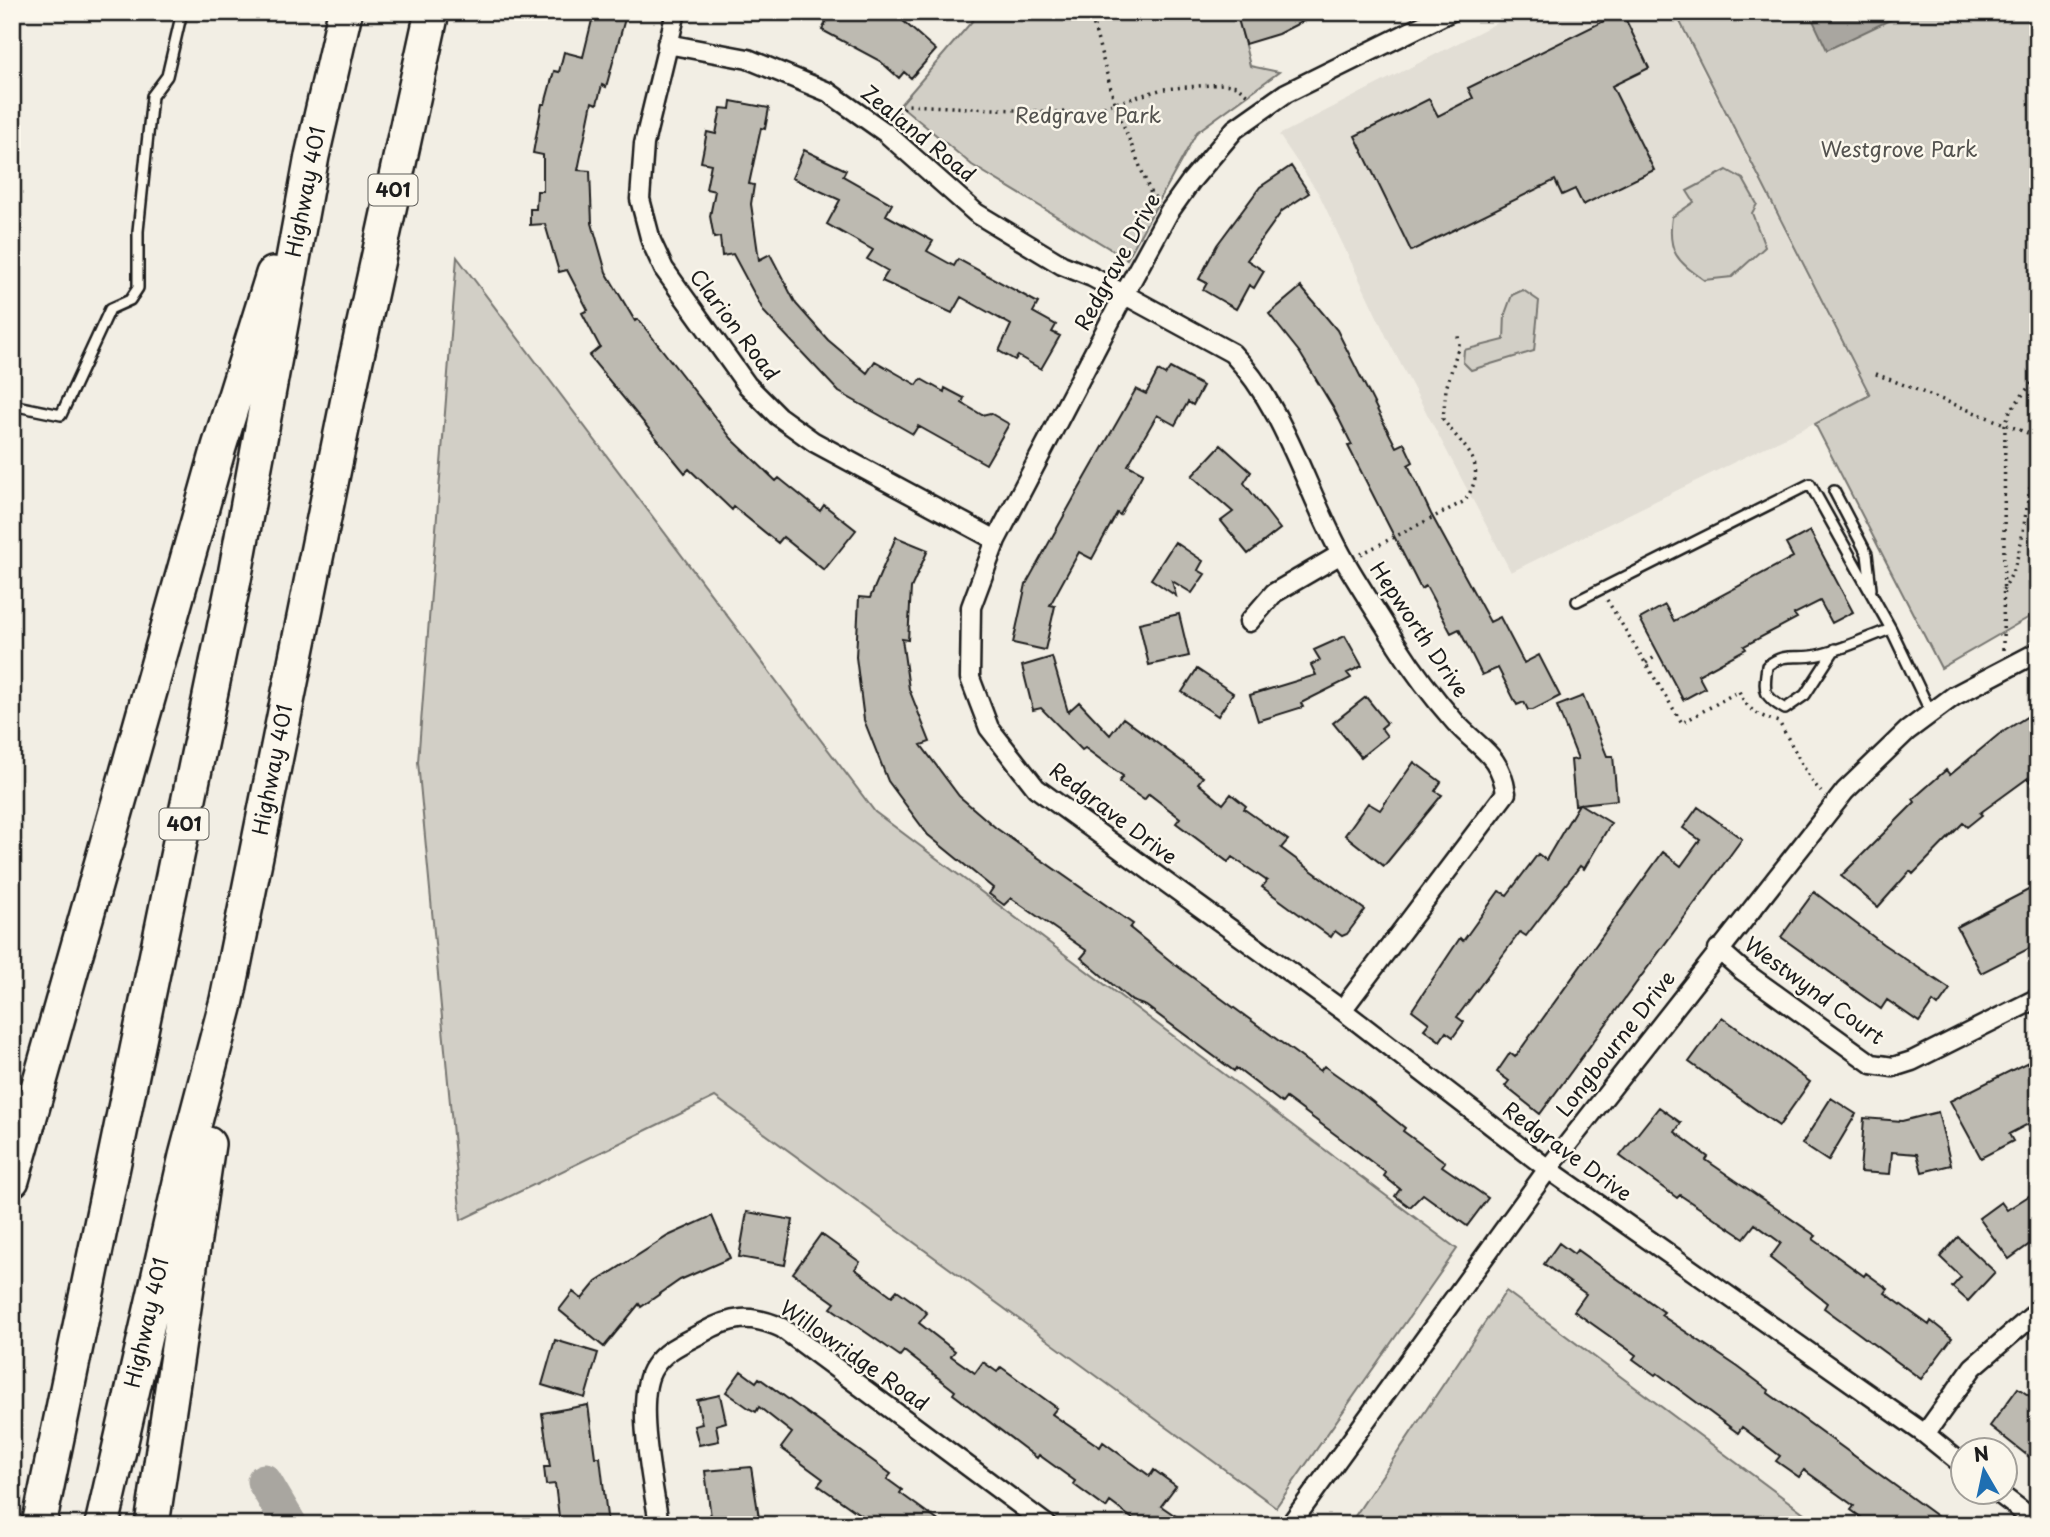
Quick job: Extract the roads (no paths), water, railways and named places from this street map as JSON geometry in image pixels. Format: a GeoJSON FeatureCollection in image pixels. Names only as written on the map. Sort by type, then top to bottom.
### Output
{"type":"FeatureCollection","features":[{"type":"Feature","properties":{"kind":"highway","name":"Highway 401"},"geometry":{"type":"LineString","coordinates":[[39,1525],[234,580],[312,156],[345,12]]}},
{"type":"Feature","properties":{"kind":"highway","name":"Highway 401"},"geometry":{"type":"LineString","coordinates":[[102,1525],[177,1195],[227,1000],[354,369],[432,12]]}},
{"type":"Feature","properties":{"kind":"highway"},"geometry":{"type":"LineString","coordinates":[[12,1180],[219,447],[312,156]]}},
{"type":"Feature","properties":{"kind":"highway"},"geometry":{"type":"LineString","coordinates":[[152,1525],[170,1421],[227,1000]]}},
{"type":"Feature","properties":{"kind":"street","name":"Clarion Road"},"geometry":{"type":"LineString","coordinates":[[676,12],[643,144],[640,200],[649,234],[664,269],[747,385],[778,416],[814,442],[996,540]]}},
{"type":"Feature","properties":{"kind":"street","name":"Redgrave Drive"},"geometry":{"type":"LineString","coordinates":[[1450,12],[1307,80],[1264,107],[1223,143],[1169,212],[996,540],[971,607],[970,678],[989,728],[1036,788],[1342,1010],[1548,1169],[1948,1453]]}},
{"type":"Feature","properties":{"kind":"street","name":"Zealand Road"},"geometry":{"type":"LineString","coordinates":[[667,44],[748,59],[828,92],[883,130],[976,213],[1062,265],[1124,296]]}},
{"type":"Feature","properties":{"kind":"street","name":"Hepworth Drive"},"geometry":{"type":"LineString","coordinates":[[1124,296],[1232,353],[1248,370],[1271,407],[1344,558],[1416,672],[1455,722],[1491,754],[1503,773],[1506,793],[1342,1010]]}},
{"type":"Feature","properties":{"kind":"street"},"geometry":{"type":"LineString","coordinates":[[1249,622],[1274,593],[1344,558]]}},
{"type":"Feature","properties":{"kind":"street","name":"Longbourne Drive"},"geometry":{"type":"LineString","coordinates":[[1290,1525],[1548,1169],[1718,949],[1865,768],[1954,696],[2038,652]]}},
{"type":"Feature","properties":{"kind":"street","name":"Westwynd Court"},"geometry":{"type":"LineString","coordinates":[[1718,949],[1743,971],[1872,1064],[1893,1067],[1913,1061],[2038,998]]}},
{"type":"Feature","properties":{"kind":"street"},"geometry":{"type":"LineString","coordinates":[[1925,1434],[1973,1367],[2038,1311]]}},
{"type":"Feature","properties":{"kind":"street","name":"Willowridge Road"},"geometry":{"type":"LineString","coordinates":[[659,1525],[644,1404],[646,1382],[655,1365],[668,1352],[723,1321],[740,1317],[761,1318],[782,1328],[1047,1525]]}},
{"type":"Feature","properties":{"kind":"street"},"geometry":{"type":"LineString","coordinates":[[2016,1506],[2038,1523]]}},
{"type":"Feature","properties":{"kind":"lane"},"geometry":{"type":"LineString","coordinates":[[12,405],[61,415],[110,309],[130,300],[138,288],[138,231],[152,96],[167,76],[182,12]]}},
{"type":"Feature","properties":{"kind":"lane"},"geometry":{"type":"LineString","coordinates":[[1577,601],[1810,484],[1891,629],[1931,713]]}},
{"type":"Feature","properties":{"kind":"lane"},"geometry":{"type":"LineString","coordinates":[[1834,491],[1867,554],[1872,594]]}},
{"type":"Feature","properties":{"kind":"lane"},"geometry":{"type":"LineString","coordinates":[[1835,649],[1805,695],[1785,709],[1769,700],[1764,688],[1766,666],[1779,657],[1818,655],[1891,629]]}},
{"type":"Feature","properties":{"kind":"waterway"},"geometry":{"type":"LineString","coordinates":[[264,1481],[290,1525]]}},
{"type":"Feature","properties":{"kind":"park label","name":"Redgrave Park"},"geometry":{"type":"Point","coordinates":[1088,116]}},
{"type":"Feature","properties":{"kind":"park label","name":"Westgrove Park"},"geometry":{"type":"Point","coordinates":[1899,150]}}]}
